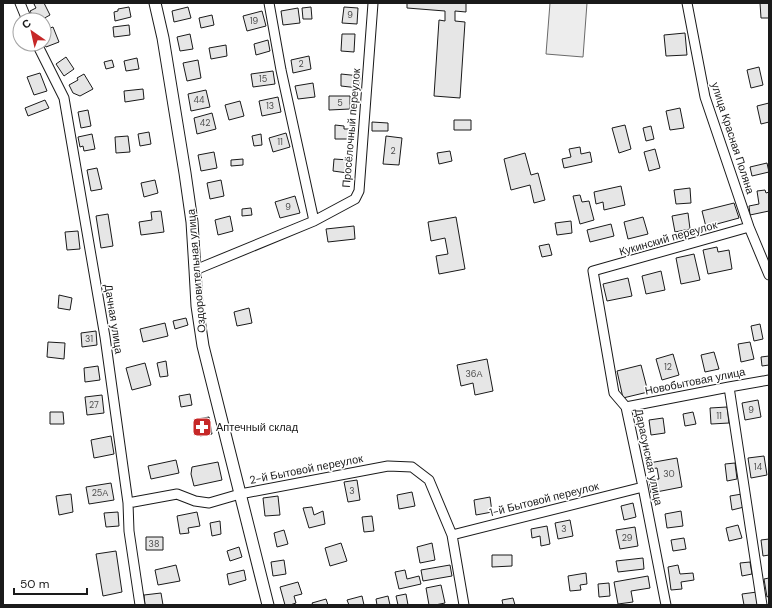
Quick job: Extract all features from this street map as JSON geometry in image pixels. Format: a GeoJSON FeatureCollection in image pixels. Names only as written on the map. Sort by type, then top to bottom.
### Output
{"type":"FeatureCollection","features":[{"type":"Feature","properties":{"kind":"street","name":"Оздоровительная улица"},"geometry":{"type":"LineString","coordinates":[[155,3],[163,38],[185,173],[192,222],[197,306],[204,346],[268,605]]}},
{"type":"Feature","properties":{"kind":"street"},"geometry":{"type":"LineString","coordinates":[[269,3],[281,70],[314,221]]}},
{"type":"Feature","properties":{"kind":"street","name":"Просёлочный переулок"},"geometry":{"type":"LineString","coordinates":[[195,270],[314,221],[355,199],[359,191],[372,3]]}},
{"type":"Feature","properties":{"kind":"street","name":"улица Красная Поляна"},"geometry":{"type":"LineString","coordinates":[[687,3],[705,97],[749,227],[769,275]]}},
{"type":"Feature","properties":{"kind":"street","name":"Дачная улица"},"geometry":{"type":"LineString","coordinates":[[41,52],[64,98],[105,337],[128,503],[129,531],[140,605]]}},
{"type":"Feature","properties":{"kind":"street","name":"Кукинский переулок"},"geometry":{"type":"LineString","coordinates":[[593,271],[749,227]]}},
{"type":"Feature","properties":{"kind":"street","name":"Дарасунская улица"},"geometry":{"type":"LineString","coordinates":[[593,271],[614,394],[626,407],[666,605]]}},
{"type":"Feature","properties":{"kind":"street","name":"Новобытовая улица"},"geometry":{"type":"LineString","coordinates":[[626,407],[769,380]]}},
{"type":"Feature","properties":{"kind":"street"},"geometry":{"type":"LineString","coordinates":[[729,387],[762,605]]}},
{"type":"Feature","properties":{"kind":"street","name":"2-й Бытовой переулок"},"geometry":{"type":"LineString","coordinates":[[128,503],[177,494],[195,501],[209,503],[240,494],[388,466],[412,467],[429,480],[452,535],[464,605]]}},
{"type":"Feature","properties":{"kind":"street","name":"1-й Бытовой переулок"},"geometry":{"type":"LineString","coordinates":[[452,535],[643,487]]}},
{"type":"Feature","properties":{"kind":"shaded area"},"geometry":{"type":"Polygon","coordinates":[[[550,3],[587,3],[583,57],[546,54],[550,3]]]}},
{"type":"Feature","properties":{"kind":"building"},"geometry":{"type":"Polygon","coordinates":[[[44,3],[48,12],[31,12],[36,8],[34,4],[44,3]]]}},
{"type":"Feature","properties":{"kind":"building"},"geometry":{"type":"Polygon","coordinates":[[[407,3],[466,3],[466,12],[455,11],[455,21],[465,22],[460,98],[434,96],[439,20],[445,21],[445,11],[407,8],[407,3]]]}},
{"type":"Feature","properties":{"kind":"building"},"geometry":{"type":"Polygon","coordinates":[[[760,3],[769,3],[769,18],[761,18],[760,3]]]}},
{"type":"Feature","properties":{"kind":"building"},"geometry":{"type":"Polygon","coordinates":[[[129,7],[131,17],[115,21],[114,12],[118,11],[118,9],[129,7]]]}},
{"type":"Feature","properties":{"kind":"building"},"geometry":{"type":"Polygon","coordinates":[[[188,7],[191,18],[174,22],[172,11],[188,7]]]}},
{"type":"Feature","properties":{"kind":"building"},"geometry":{"type":"Polygon","coordinates":[[[311,7],[312,19],[303,19],[302,8],[311,7]]]}},
{"type":"Feature","properties":{"kind":"building"},"geometry":{"type":"Polygon","coordinates":[[[344,7],[358,8],[357,24],[342,23],[344,7]]]}},
{"type":"Feature","properties":{"kind":"building"},"geometry":{"type":"Polygon","coordinates":[[[298,8],[300,23],[283,25],[281,11],[298,8]]]}},
{"type":"Feature","properties":{"kind":"building"},"geometry":{"type":"Polygon","coordinates":[[[262,11],[266,26],[247,31],[243,16],[262,11]]]}},
{"type":"Feature","properties":{"kind":"building"},"geometry":{"type":"Polygon","coordinates":[[[212,15],[214,25],[201,28],[199,18],[212,15]]]}},
{"type":"Feature","properties":{"kind":"building"},"geometry":{"type":"Polygon","coordinates":[[[129,25],[130,35],[114,37],[113,27],[129,25]]]}},
{"type":"Feature","properties":{"kind":"building"},"geometry":{"type":"Polygon","coordinates":[[[52,27],[59,42],[52,45],[52,27]]]}},
{"type":"Feature","properties":{"kind":"building"},"geometry":{"type":"Polygon","coordinates":[[[685,33],[687,55],[666,56],[664,35],[685,33]]]}},
{"type":"Feature","properties":{"kind":"building"},"geometry":{"type":"Polygon","coordinates":[[[190,34],[193,49],[180,51],[177,37],[190,34]]]}},
{"type":"Feature","properties":{"kind":"building"},"geometry":{"type":"Polygon","coordinates":[[[342,34],[355,34],[354,52],[341,51],[342,34]]]}},
{"type":"Feature","properties":{"kind":"building"},"geometry":{"type":"Polygon","coordinates":[[[268,40],[270,51],[256,55],[254,44],[268,40]]]}},
{"type":"Feature","properties":{"kind":"building"},"geometry":{"type":"Polygon","coordinates":[[[226,45],[227,56],[211,59],[209,48],[226,45]]]}},
{"type":"Feature","properties":{"kind":"building"},"geometry":{"type":"Polygon","coordinates":[[[309,56],[311,69],[293,73],[291,60],[309,56]]]}},
{"type":"Feature","properties":{"kind":"building"},"geometry":{"type":"Polygon","coordinates":[[[66,57],[74,69],[64,76],[56,64],[66,57]]]}},
{"type":"Feature","properties":{"kind":"building"},"geometry":{"type":"Polygon","coordinates":[[[137,58],[139,69],[126,71],[124,61],[137,58]]]}},
{"type":"Feature","properties":{"kind":"building"},"geometry":{"type":"Polygon","coordinates":[[[112,60],[114,67],[106,69],[104,62],[112,60]]]}},
{"type":"Feature","properties":{"kind":"building"},"geometry":{"type":"Polygon","coordinates":[[[198,60],[201,78],[187,81],[183,63],[198,60]]]}},
{"type":"Feature","properties":{"kind":"building"},"geometry":{"type":"Polygon","coordinates":[[[759,67],[763,85],[751,88],[747,70],[759,67]]]}},
{"type":"Feature","properties":{"kind":"building"},"geometry":{"type":"Polygon","coordinates":[[[273,71],[275,84],[253,87],[251,74],[273,71]]]}},
{"type":"Feature","properties":{"kind":"building"},"geometry":{"type":"Polygon","coordinates":[[[40,73],[47,91],[34,95],[27,77],[40,73]]]}},
{"type":"Feature","properties":{"kind":"building"},"geometry":{"type":"Polygon","coordinates":[[[84,74],[93,89],[80,96],[73,93],[69,85],[78,80],[77,78],[84,74]]]}},
{"type":"Feature","properties":{"kind":"building"},"geometry":{"type":"Polygon","coordinates":[[[341,74],[360,76],[359,88],[341,86],[341,74]]]}},
{"type":"Feature","properties":{"kind":"building"},"geometry":{"type":"Polygon","coordinates":[[[313,83],[315,97],[298,99],[295,86],[313,83]]]}},
{"type":"Feature","properties":{"kind":"building"},"geometry":{"type":"Polygon","coordinates":[[[143,89],[144,99],[125,102],[124,91],[143,89]]]}},
{"type":"Feature","properties":{"kind":"building"},"geometry":{"type":"Polygon","coordinates":[[[206,90],[210,107],[191,111],[188,94],[206,90]]]}},
{"type":"Feature","properties":{"kind":"building"},"geometry":{"type":"Polygon","coordinates":[[[329,96],[350,96],[350,109],[329,110],[329,96]]]}},
{"type":"Feature","properties":{"kind":"building"},"geometry":{"type":"Polygon","coordinates":[[[278,97],[281,112],[262,116],[259,101],[278,97]]]}},
{"type":"Feature","properties":{"kind":"building"},"geometry":{"type":"Polygon","coordinates":[[[45,100],[49,108],[28,116],[25,108],[45,100]]]}},
{"type":"Feature","properties":{"kind":"building"},"geometry":{"type":"Polygon","coordinates":[[[240,101],[244,116],[229,120],[225,105],[240,101]]]}},
{"type":"Feature","properties":{"kind":"building"},"geometry":{"type":"Polygon","coordinates":[[[769,103],[769,122],[761,124],[757,106],[769,103]]]}},
{"type":"Feature","properties":{"kind":"building"},"geometry":{"type":"Polygon","coordinates":[[[680,108],[684,128],[670,130],[666,111],[680,108]]]}},
{"type":"Feature","properties":{"kind":"building"},"geometry":{"type":"Polygon","coordinates":[[[88,110],[91,126],[81,128],[78,112],[88,110]]]}},
{"type":"Feature","properties":{"kind":"building"},"geometry":{"type":"Polygon","coordinates":[[[212,113],[216,129],[197,134],[194,118],[212,113]]]}},
{"type":"Feature","properties":{"kind":"building"},"geometry":{"type":"Polygon","coordinates":[[[454,120],[471,120],[471,130],[454,130],[454,120]]]}},
{"type":"Feature","properties":{"kind":"building"},"geometry":{"type":"Polygon","coordinates":[[[372,122],[388,123],[388,131],[372,131],[372,122]]]}},
{"type":"Feature","properties":{"kind":"building"},"geometry":{"type":"Polygon","coordinates":[[[335,125],[344,126],[344,129],[349,129],[348,139],[335,139],[335,125]]]}},
{"type":"Feature","properties":{"kind":"building"},"geometry":{"type":"Polygon","coordinates":[[[625,125],[631,149],[619,153],[612,128],[625,125]]]}},
{"type":"Feature","properties":{"kind":"building"},"geometry":{"type":"Polygon","coordinates":[[[651,126],[654,139],[646,141],[643,128],[651,126]]]}},
{"type":"Feature","properties":{"kind":"building"},"geometry":{"type":"Polygon","coordinates":[[[149,132],[151,144],[140,146],[138,134],[149,132]]]}},
{"type":"Feature","properties":{"kind":"building"},"geometry":{"type":"Polygon","coordinates":[[[286,133],[290,147],[273,152],[269,138],[286,133]]]}},
{"type":"Feature","properties":{"kind":"building"},"geometry":{"type":"Polygon","coordinates":[[[92,134],[95,149],[84,151],[83,146],[80,147],[78,137],[92,134]]]}},
{"type":"Feature","properties":{"kind":"building"},"geometry":{"type":"Polygon","coordinates":[[[261,134],[262,145],[254,146],[252,136],[261,134]]]}},
{"type":"Feature","properties":{"kind":"building"},"geometry":{"type":"Polygon","coordinates":[[[128,136],[130,152],[116,153],[115,137],[128,136]]]}},
{"type":"Feature","properties":{"kind":"building"},"geometry":{"type":"Polygon","coordinates":[[[386,136],[402,138],[399,165],[383,164],[386,136]]]}},
{"type":"Feature","properties":{"kind":"building"},"geometry":{"type":"Polygon","coordinates":[[[580,147],[581,154],[590,152],[592,162],[564,168],[562,159],[571,157],[569,149],[580,147]]]}},
{"type":"Feature","properties":{"kind":"building"},"geometry":{"type":"Polygon","coordinates":[[[655,149],[660,168],[649,171],[644,152],[655,149]]]}},
{"type":"Feature","properties":{"kind":"building"},"geometry":{"type":"Polygon","coordinates":[[[450,151],[452,161],[439,164],[437,153],[450,151]]]}},
{"type":"Feature","properties":{"kind":"building"},"geometry":{"type":"Polygon","coordinates":[[[214,152],[217,168],[201,171],[198,155],[214,152]]]}},
{"type":"Feature","properties":{"kind":"building"},"geometry":{"type":"Polygon","coordinates":[[[525,153],[531,175],[538,173],[545,200],[534,203],[530,185],[511,190],[504,159],[525,153]]]}},
{"type":"Feature","properties":{"kind":"building"},"geometry":{"type":"Polygon","coordinates":[[[243,159],[243,165],[231,166],[231,160],[243,159]]]}},
{"type":"Feature","properties":{"kind":"building"},"geometry":{"type":"Polygon","coordinates":[[[334,159],[349,160],[348,173],[333,171],[334,159]]]}},
{"type":"Feature","properties":{"kind":"building"},"geometry":{"type":"Polygon","coordinates":[[[767,163],[769,172],[752,176],[750,167],[767,163]]]}},
{"type":"Feature","properties":{"kind":"building"},"geometry":{"type":"Polygon","coordinates":[[[97,168],[102,189],[91,191],[87,170],[97,168]]]}},
{"type":"Feature","properties":{"kind":"building"},"geometry":{"type":"Polygon","coordinates":[[[155,180],[158,193],[144,197],[141,183],[155,180]]]}},
{"type":"Feature","properties":{"kind":"building"},"geometry":{"type":"Polygon","coordinates":[[[221,180],[224,196],[210,199],[207,183],[221,180]]]}},
{"type":"Feature","properties":{"kind":"building"},"geometry":{"type":"Polygon","coordinates":[[[621,186],[625,205],[604,210],[603,202],[596,204],[594,192],[621,186]]]}},
{"type":"Feature","properties":{"kind":"building"},"geometry":{"type":"Polygon","coordinates":[[[690,188],[691,203],[676,204],[674,190],[690,188]]]}},
{"type":"Feature","properties":{"kind":"building"},"geometry":{"type":"Polygon","coordinates":[[[765,190],[766,193],[769,192],[769,211],[750,215],[749,206],[759,204],[757,191],[765,190]]]}},
{"type":"Feature","properties":{"kind":"building"},"geometry":{"type":"Polygon","coordinates":[[[580,195],[582,202],[589,201],[594,220],[580,224],[573,196],[580,195]]]}},
{"type":"Feature","properties":{"kind":"building"},"geometry":{"type":"Polygon","coordinates":[[[295,196],[300,213],[280,218],[275,202],[295,196]]]}},
{"type":"Feature","properties":{"kind":"building"},"geometry":{"type":"Polygon","coordinates":[[[734,203],[739,218],[706,227],[702,211],[734,203]]]}},
{"type":"Feature","properties":{"kind":"building"},"geometry":{"type":"Polygon","coordinates":[[[251,208],[252,215],[242,216],[242,209],[251,208]]]}},
{"type":"Feature","properties":{"kind":"building"},"geometry":{"type":"Polygon","coordinates":[[[161,211],[164,232],[141,235],[139,222],[152,220],[151,212],[161,211]]]}},
{"type":"Feature","properties":{"kind":"building"},"geometry":{"type":"Polygon","coordinates":[[[688,213],[690,229],[675,232],[672,216],[688,213]]]}},
{"type":"Feature","properties":{"kind":"building"},"geometry":{"type":"Polygon","coordinates":[[[108,214],[113,246],[101,248],[96,216],[108,214]]]}},
{"type":"Feature","properties":{"kind":"building"},"geometry":{"type":"Polygon","coordinates":[[[230,216],[233,231],[218,235],[215,220],[230,216]]]}},
{"type":"Feature","properties":{"kind":"building"},"geometry":{"type":"Polygon","coordinates":[[[456,217],[465,269],[439,274],[436,256],[448,254],[445,238],[431,241],[428,222],[456,217]]]}},
{"type":"Feature","properties":{"kind":"building"},"geometry":{"type":"Polygon","coordinates":[[[643,217],[648,234],[628,239],[624,222],[643,217]]]}},
{"type":"Feature","properties":{"kind":"building"},"geometry":{"type":"Polygon","coordinates":[[[571,221],[572,233],[557,235],[555,223],[571,221]]]}},
{"type":"Feature","properties":{"kind":"building"},"geometry":{"type":"Polygon","coordinates":[[[611,224],[614,236],[590,242],[587,230],[611,224]]]}},
{"type":"Feature","properties":{"kind":"building"},"geometry":{"type":"Polygon","coordinates":[[[354,226],[355,239],[328,242],[326,229],[354,226]]]}},
{"type":"Feature","properties":{"kind":"building"},"geometry":{"type":"Polygon","coordinates":[[[78,231],[80,249],[67,250],[65,232],[78,231]]]}},
{"type":"Feature","properties":{"kind":"building"},"geometry":{"type":"Polygon","coordinates":[[[549,244],[552,255],[542,257],[539,246],[549,244]]]}},
{"type":"Feature","properties":{"kind":"building"},"geometry":{"type":"Polygon","coordinates":[[[717,247],[718,252],[729,250],[732,269],[708,274],[703,250],[717,247]]]}},
{"type":"Feature","properties":{"kind":"building"},"geometry":{"type":"Polygon","coordinates":[[[694,254],[700,280],[681,284],[676,258],[694,254]]]}},
{"type":"Feature","properties":{"kind":"building"},"geometry":{"type":"Polygon","coordinates":[[[661,271],[665,290],[646,294],[642,276],[661,271]]]}},
{"type":"Feature","properties":{"kind":"building"},"geometry":{"type":"Polygon","coordinates":[[[628,278],[632,296],[607,301],[603,284],[628,278]]]}},
{"type":"Feature","properties":{"kind":"building"},"geometry":{"type":"Polygon","coordinates":[[[59,295],[72,298],[70,310],[58,308],[59,295]]]}},
{"type":"Feature","properties":{"kind":"building"},"geometry":{"type":"Polygon","coordinates":[[[249,308],[252,323],[237,326],[234,312],[249,308]]]}},
{"type":"Feature","properties":{"kind":"building"},"geometry":{"type":"Polygon","coordinates":[[[186,318],[188,325],[175,329],[173,321],[186,318]]]}},
{"type":"Feature","properties":{"kind":"building"},"geometry":{"type":"Polygon","coordinates":[[[165,323],[168,336],[143,342],[140,329],[165,323]]]}},
{"type":"Feature","properties":{"kind":"building"},"geometry":{"type":"Polygon","coordinates":[[[760,324],[763,339],[754,341],[751,326],[760,324]]]}},
{"type":"Feature","properties":{"kind":"building"},"geometry":{"type":"Polygon","coordinates":[[[96,331],[97,345],[82,347],[81,333],[96,331]]]}},
{"type":"Feature","properties":{"kind":"building"},"geometry":{"type":"Polygon","coordinates":[[[48,342],[65,343],[64,359],[47,357],[48,342]]]}},
{"type":"Feature","properties":{"kind":"building"},"geometry":{"type":"Polygon","coordinates":[[[750,342],[754,359],[741,362],[738,344],[750,342]]]}},
{"type":"Feature","properties":{"kind":"building"},"geometry":{"type":"Polygon","coordinates":[[[714,352],[719,369],[705,372],[701,355],[714,352]]]}},
{"type":"Feature","properties":{"kind":"building"},"geometry":{"type":"Polygon","coordinates":[[[673,354],[679,375],[662,380],[656,359],[673,354]]]}},
{"type":"Feature","properties":{"kind":"building"},"geometry":{"type":"Polygon","coordinates":[[[769,356],[769,365],[762,366],[761,357],[769,356]]]}},
{"type":"Feature","properties":{"kind":"building"},"geometry":{"type":"Polygon","coordinates":[[[487,359],[493,391],[475,395],[473,383],[461,386],[457,365],[487,359]]]}},
{"type":"Feature","properties":{"kind":"building"},"geometry":{"type":"Polygon","coordinates":[[[166,361],[168,376],[160,377],[157,363],[166,361]]]}},
{"type":"Feature","properties":{"kind":"building"},"geometry":{"type":"Polygon","coordinates":[[[145,363],[151,385],[132,390],[126,368],[145,363]]]}},
{"type":"Feature","properties":{"kind":"building"},"geometry":{"type":"Polygon","coordinates":[[[641,365],[648,392],[623,398],[617,371],[641,365]]]}},
{"type":"Feature","properties":{"kind":"building"},"geometry":{"type":"Polygon","coordinates":[[[98,366],[100,380],[85,382],[84,368],[98,366]]]}},
{"type":"Feature","properties":{"kind":"building"},"geometry":{"type":"Polygon","coordinates":[[[190,394],[192,405],[181,407],[179,396],[190,394]]]}},
{"type":"Feature","properties":{"kind":"building"},"geometry":{"type":"Polygon","coordinates":[[[102,395],[104,413],[87,415],[85,397],[102,395]]]}},
{"type":"Feature","properties":{"kind":"building"},"geometry":{"type":"Polygon","coordinates":[[[758,400],[761,417],[745,420],[742,403],[758,400]]]}},
{"type":"Feature","properties":{"kind":"building"},"geometry":{"type":"Polygon","coordinates":[[[727,407],[729,423],[711,424],[710,408],[727,407]]]}},
{"type":"Feature","properties":{"kind":"building"},"geometry":{"type":"Polygon","coordinates":[[[50,412],[63,412],[64,424],[50,424],[50,412]]]}},
{"type":"Feature","properties":{"kind":"building"},"geometry":{"type":"Polygon","coordinates":[[[693,412],[696,424],[685,426],[683,414],[693,412]]]}},
{"type":"Feature","properties":{"kind":"building"},"geometry":{"type":"Polygon","coordinates":[[[209,417],[212,434],[200,436],[197,419],[209,417]]]}},
{"type":"Feature","properties":{"kind":"building"},"geometry":{"type":"Polygon","coordinates":[[[663,418],[665,433],[651,435],[649,420],[663,418]]]}},
{"type":"Feature","properties":{"kind":"building"},"geometry":{"type":"Polygon","coordinates":[[[111,436],[114,454],[94,458],[91,440],[111,436]]]}},
{"type":"Feature","properties":{"kind":"building"},"geometry":{"type":"Polygon","coordinates":[[[764,456],[767,475],[751,478],[748,458],[764,456]]]}},
{"type":"Feature","properties":{"kind":"building"},"geometry":{"type":"Polygon","coordinates":[[[677,458],[682,487],[651,493],[649,480],[659,479],[657,468],[650,469],[649,463],[677,458]]]}},
{"type":"Feature","properties":{"kind":"building"},"geometry":{"type":"Polygon","coordinates":[[[176,460],[179,473],[151,479],[148,466],[176,460]]]}},
{"type":"Feature","properties":{"kind":"building"},"geometry":{"type":"Polygon","coordinates":[[[218,462],[222,480],[194,486],[191,474],[192,467],[218,462]]]}},
{"type":"Feature","properties":{"kind":"building"},"geometry":{"type":"Polygon","coordinates":[[[735,463],[737,479],[727,481],[725,464],[735,463]]]}},
{"type":"Feature","properties":{"kind":"building"},"geometry":{"type":"Polygon","coordinates":[[[357,480],[360,500],[348,502],[344,482],[357,480]]]}},
{"type":"Feature","properties":{"kind":"building"},"geometry":{"type":"Polygon","coordinates":[[[111,483],[114,500],[89,504],[86,487],[111,483]]]}},
{"type":"Feature","properties":{"kind":"building"},"geometry":{"type":"Polygon","coordinates":[[[412,492],[415,506],[399,509],[397,495],[412,492]]]}},
{"type":"Feature","properties":{"kind":"building"},"geometry":{"type":"Polygon","coordinates":[[[71,494],[73,512],[59,515],[56,496],[71,494]]]}},
{"type":"Feature","properties":{"kind":"building"},"geometry":{"type":"Polygon","coordinates":[[[742,494],[744,507],[732,510],[730,496],[742,494]]]}},
{"type":"Feature","properties":{"kind":"building"},"geometry":{"type":"Polygon","coordinates":[[[278,496],[280,515],[265,516],[263,498],[278,496]]]}},
{"type":"Feature","properties":{"kind":"building"},"geometry":{"type":"Polygon","coordinates":[[[490,497],[492,512],[476,515],[474,500],[490,497]]]}},
{"type":"Feature","properties":{"kind":"building"},"geometry":{"type":"Polygon","coordinates":[[[633,503],[636,517],[624,520],[621,506],[633,503]]]}},
{"type":"Feature","properties":{"kind":"building"},"geometry":{"type":"Polygon","coordinates":[[[312,507],[314,515],[323,511],[325,524],[309,528],[303,508],[312,507]]]}},
{"type":"Feature","properties":{"kind":"building"},"geometry":{"type":"Polygon","coordinates":[[[681,511],[683,526],[667,528],[665,514],[681,511]]]}},
{"type":"Feature","properties":{"kind":"building"},"geometry":{"type":"Polygon","coordinates":[[[118,512],[119,526],[106,527],[104,513],[118,512]]]}},
{"type":"Feature","properties":{"kind":"building"},"geometry":{"type":"Polygon","coordinates":[[[197,512],[200,526],[188,528],[189,533],[180,534],[177,516],[197,512]]]}},
{"type":"Feature","properties":{"kind":"building"},"geometry":{"type":"Polygon","coordinates":[[[372,516],[374,531],[364,532],[362,517],[372,516]]]}},
{"type":"Feature","properties":{"kind":"building"},"geometry":{"type":"Polygon","coordinates":[[[570,520],[573,536],[558,539],[555,523],[570,520]]]}},
{"type":"Feature","properties":{"kind":"building"},"geometry":{"type":"Polygon","coordinates":[[[220,521],[221,534],[212,536],[210,523],[220,521]]]}},
{"type":"Feature","properties":{"kind":"building"},"geometry":{"type":"Polygon","coordinates":[[[738,525],[742,538],[729,541],[726,528],[738,525]]]}},
{"type":"Feature","properties":{"kind":"building"},"geometry":{"type":"Polygon","coordinates":[[[547,526],[550,544],[541,546],[540,536],[532,538],[531,529],[547,526]]]}},
{"type":"Feature","properties":{"kind":"building"},"geometry":{"type":"Polygon","coordinates":[[[635,527],[638,546],[620,549],[616,530],[635,527]]]}},
{"type":"Feature","properties":{"kind":"building"},"geometry":{"type":"Polygon","coordinates":[[[284,530],[288,544],[277,547],[274,533],[284,530]]]}},
{"type":"Feature","properties":{"kind":"building"},"geometry":{"type":"Polygon","coordinates":[[[146,537],[163,537],[163,550],[146,550],[146,537]]]}},
{"type":"Feature","properties":{"kind":"building"},"geometry":{"type":"Polygon","coordinates":[[[684,538],[686,549],[673,551],[671,540],[684,538]]]}},
{"type":"Feature","properties":{"kind":"building"},"geometry":{"type":"Polygon","coordinates":[[[769,539],[769,555],[763,556],[761,540],[769,539]]]}},
{"type":"Feature","properties":{"kind":"building"},"geometry":{"type":"Polygon","coordinates":[[[341,543],[347,561],[330,566],[325,548],[341,543]]]}},
{"type":"Feature","properties":{"kind":"building"},"geometry":{"type":"Polygon","coordinates":[[[432,543],[435,560],[420,563],[417,547],[432,543]]]}},
{"type":"Feature","properties":{"kind":"building"},"geometry":{"type":"Polygon","coordinates":[[[239,547],[242,557],[230,561],[227,551],[239,547]]]}},
{"type":"Feature","properties":{"kind":"building"},"geometry":{"type":"Polygon","coordinates":[[[116,551],[122,592],[103,596],[96,554],[116,551]]]}},
{"type":"Feature","properties":{"kind":"building"},"geometry":{"type":"Polygon","coordinates":[[[492,555],[512,555],[512,566],[492,567],[492,555]]]}},
{"type":"Feature","properties":{"kind":"building"},"geometry":{"type":"Polygon","coordinates":[[[643,558],[644,569],[618,572],[616,561],[643,558]]]}},
{"type":"Feature","properties":{"kind":"building"},"geometry":{"type":"Polygon","coordinates":[[[284,560],[286,574],[273,576],[271,562],[284,560]]]}},
{"type":"Feature","properties":{"kind":"building"},"geometry":{"type":"Polygon","coordinates":[[[750,562],[752,574],[742,576],[740,563],[750,562]]]}},
{"type":"Feature","properties":{"kind":"building"},"geometry":{"type":"Polygon","coordinates":[[[176,565],[180,581],[158,585],[155,570],[176,565]]]}},
{"type":"Feature","properties":{"kind":"building"},"geometry":{"type":"Polygon","coordinates":[[[450,565],[452,576],[423,581],[421,570],[450,565]]]}},
{"type":"Feature","properties":{"kind":"building"},"geometry":{"type":"Polygon","coordinates":[[[678,565],[680,574],[693,573],[694,580],[681,582],[682,589],[671,590],[668,567],[678,565]]]}},
{"type":"Feature","properties":{"kind":"building"},"geometry":{"type":"Polygon","coordinates":[[[244,570],[246,580],[229,585],[227,574],[244,570]]]}},
{"type":"Feature","properties":{"kind":"building"},"geometry":{"type":"Polygon","coordinates":[[[405,570],[407,579],[419,576],[421,584],[399,589],[395,572],[405,570]]]}},
{"type":"Feature","properties":{"kind":"building"},"geometry":{"type":"Polygon","coordinates":[[[586,573],[587,584],[580,585],[581,590],[570,591],[568,576],[586,573]]]}},
{"type":"Feature","properties":{"kind":"building"},"geometry":{"type":"Polygon","coordinates":[[[648,576],[650,588],[631,591],[633,602],[618,604],[614,582],[648,576]]]}},
{"type":"Feature","properties":{"kind":"building"},"geometry":{"type":"Polygon","coordinates":[[[769,578],[769,596],[767,597],[764,579],[769,578]]]}},
{"type":"Feature","properties":{"kind":"building"},"geometry":{"type":"Polygon","coordinates":[[[298,582],[302,594],[294,596],[296,603],[285,605],[280,587],[298,582]]]}},
{"type":"Feature","properties":{"kind":"building"},"geometry":{"type":"Polygon","coordinates":[[[609,583],[610,596],[599,597],[598,584],[609,583]]]}},
{"type":"Feature","properties":{"kind":"building"},"geometry":{"type":"Polygon","coordinates":[[[441,585],[445,603],[429,605],[426,588],[441,585]]]}},
{"type":"Feature","properties":{"kind":"building"},"geometry":{"type":"Polygon","coordinates":[[[757,592],[759,605],[744,605],[742,594],[757,592]]]}},
{"type":"Feature","properties":{"kind":"building"},"geometry":{"type":"Polygon","coordinates":[[[161,593],[163,605],[145,605],[144,595],[161,593]]]}},
{"type":"Feature","properties":{"kind":"building"},"geometry":{"type":"Polygon","coordinates":[[[406,594],[408,605],[398,605],[396,596],[406,594]]]}},
{"type":"Feature","properties":{"kind":"building"},"geometry":{"type":"Polygon","coordinates":[[[362,596],[364,605],[349,605],[347,600],[362,596]]]}},
{"type":"Feature","properties":{"kind":"building"},"geometry":{"type":"Polygon","coordinates":[[[388,596],[390,605],[377,605],[376,599],[388,596]]]}},
{"type":"Feature","properties":{"kind":"building"},"geometry":{"type":"Polygon","coordinates":[[[513,598],[515,605],[503,605],[502,600],[513,598]]]}},
{"type":"Feature","properties":{"kind":"building"},"geometry":{"type":"Polygon","coordinates":[[[326,599],[328,605],[313,605],[312,603],[326,599]]]}},
{"type":"Feature","properties":{"kind":"place","name":"Аптечный склад"},"geometry":{"type":"Point","coordinates":[202,427]}}]}
